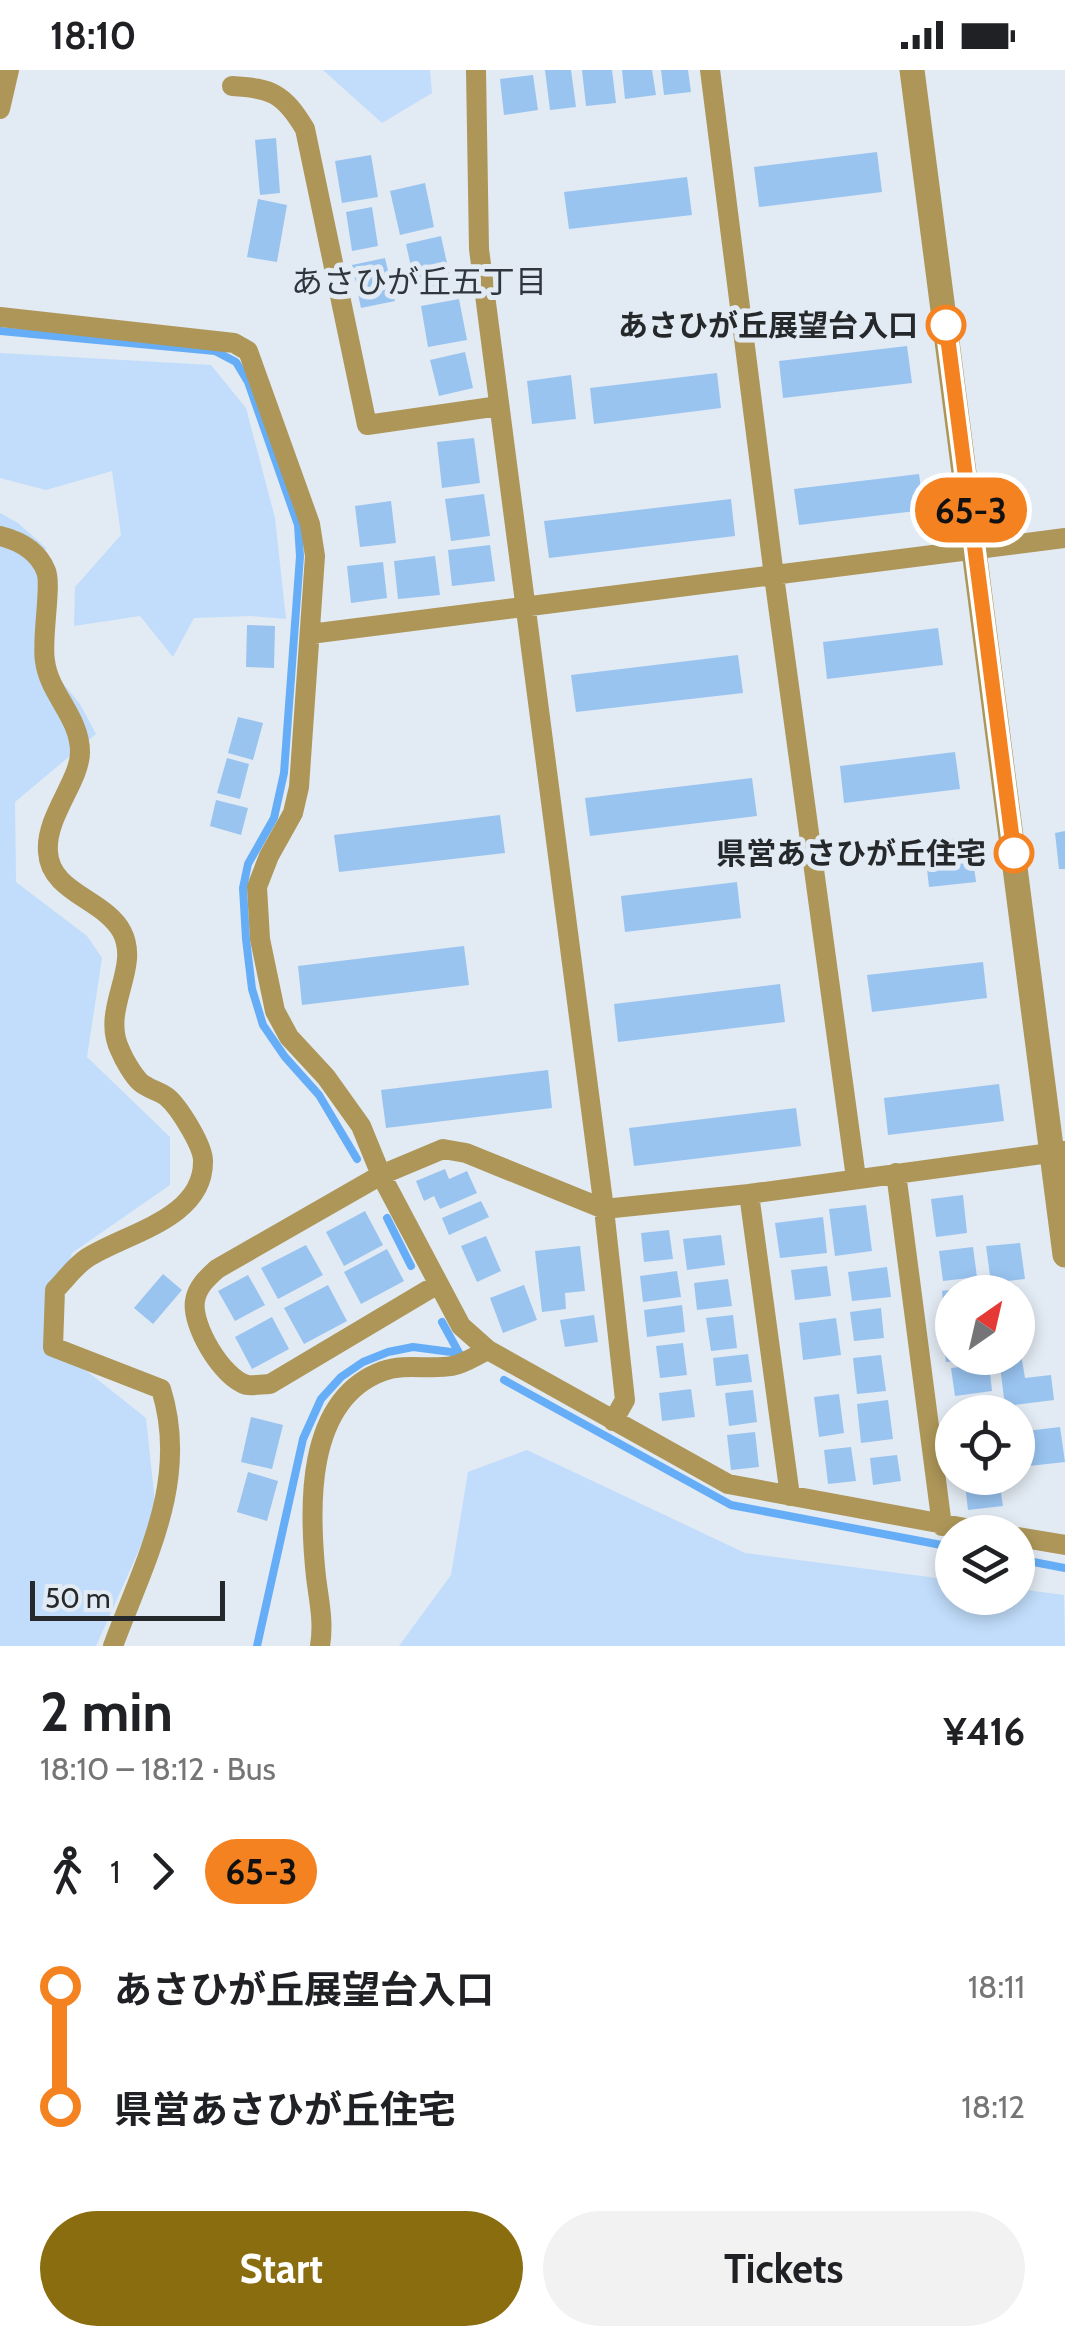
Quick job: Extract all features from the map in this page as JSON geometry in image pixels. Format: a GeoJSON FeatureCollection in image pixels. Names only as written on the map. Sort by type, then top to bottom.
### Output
{"type":"FeatureCollection","features":[{"type":"Feature","properties":{"kind":"street"},"geometry":{"type":"LineString","coordinates":[[0,109],[9,70]]}},
{"type":"Feature","properties":{"kind":"street"},"geometry":{"type":"LineString","coordinates":[[476,70],[479,249],[604,1210],[625,1400],[613,1421]]}},
{"type":"Feature","properties":{"kind":"street"},"geometry":{"type":"LineString","coordinates":[[710,70],[856,1178]]}},
{"type":"Feature","properties":{"kind":"street"},"geometry":{"type":"LineString","coordinates":[[912,70],[1058,1152],[1065,1255]]}},
{"type":"Feature","properties":{"kind":"street"},"geometry":{"type":"LineString","coordinates":[[232,86],[262,88],[290,103],[304,128],[368,425],[498,406]]}},
{"type":"Feature","properties":{"kind":"street"},"geometry":{"type":"LineString","coordinates":[[0,317],[234,343],[248,351],[310,524],[315,556],[299,787],[293,812],[257,888],[260,939],[275,1011],[289,1037],[326,1077],[361,1126],[381,1175],[461,1326],[488,1350],[728,1484],[935,1525]]}},
{"type":"Feature","properties":{"kind":"street"},"geometry":{"type":"LineString","coordinates":[[0,536],[29,547],[48,573],[44,658],[47,674],[79,738],[80,756],[49,836],[47,855],[56,878],[89,900],[123,933],[128,963],[113,1014],[118,1047],[140,1082],[168,1098],[188,1125],[204,1159],[198,1188],[177,1212],[85,1260],[55,1290],[53,1347],[161,1390],[169,1416],[170,1462],[162,1520],[113,1646]]}},
{"type":"Feature","properties":{"kind":"street"},"geometry":{"type":"LineString","coordinates":[[310,634],[1065,538]]}},
{"type":"Feature","properties":{"kind":"street"},"geometry":{"type":"LineString","coordinates":[[438,1284],[270,1384],[248,1385],[228,1374],[212,1352],[196,1316],[195,1300],[202,1284],[217,1270],[381,1175],[443,1148],[466,1153],[604,1210],[1058,1152]]}},
{"type":"Feature","properties":{"kind":"street"},"geometry":{"type":"LineString","coordinates":[[896,1173],[941,1515]]}},
{"type":"Feature","properties":{"kind":"street"},"geometry":{"type":"LineString","coordinates":[[749,1194],[790,1496]]}},
{"type":"Feature","properties":{"kind":"street"},"geometry":{"type":"LineString","coordinates":[[320,1646],[323,1626],[311,1510],[316,1465],[330,1421],[354,1388],[382,1372],[417,1365],[453,1366],[488,1350]]}},
{"type":"Feature","properties":{"kind":"street"},"geometry":{"type":"LineString","coordinates":[[1035,1540],[1065,1545]]}},
{"type":"Feature","properties":{"kind":"shaded area"},"geometry":{"type":"Polygon","coordinates":[[[323,70],[430,70],[432,93],[382,123],[323,70]]]}},
{"type":"Feature","properties":{"kind":"shaded area"},"geometry":{"type":"Polygon","coordinates":[[[0,353],[211,365],[246,408],[275,518],[286,619],[194,618],[173,657],[140,616],[74,626],[75,587],[121,535],[112,471],[46,490],[0,478],[0,353]]]}},
{"type":"Feature","properties":{"kind":"shaded area"},"geometry":{"type":"Polygon","coordinates":[[[0,513],[46,548],[34,648],[80,704],[96,734],[15,802],[16,882],[87,936],[102,958],[87,1057],[170,1137],[170,1185],[72,1253],[51,1322],[83,1368],[146,1418],[156,1512],[96,1646],[0,1646],[0,513]]]}},
{"type":"Feature","properties":{"kind":"shaded area"},"geometry":{"type":"Polygon","coordinates":[[[527,1450],[745,1553],[935,1578],[935,1615],[1035,1615],[1035,1591],[1064,1595],[1065,1646],[399,1646],[451,1575],[468,1472],[527,1450]]]}},
{"type":"Feature","properties":{"kind":"building"},"geometry":{"type":"Polygon","coordinates":[[[545,70],[571,70],[576,107],[550,110],[545,70]]]}},
{"type":"Feature","properties":{"kind":"building"},"geometry":{"type":"Polygon","coordinates":[[[582,70],[612,70],[616,103],[586,106],[582,70]]]}},
{"type":"Feature","properties":{"kind":"building"},"geometry":{"type":"Polygon","coordinates":[[[622,70],[652,70],[656,95],[625,99],[622,70]]]}},
{"type":"Feature","properties":{"kind":"building"},"geometry":{"type":"Polygon","coordinates":[[[661,70],[688,70],[691,92],[664,95],[661,70]]]}},
{"type":"Feature","properties":{"kind":"building"},"geometry":{"type":"Polygon","coordinates":[[[533,75],[538,110],[504,115],[500,79],[533,75]]]}},
{"type":"Feature","properties":{"kind":"building"},"geometry":{"type":"Polygon","coordinates":[[[276,138],[280,193],[260,195],[255,140],[276,138]]]}},
{"type":"Feature","properties":{"kind":"building"},"geometry":{"type":"Polygon","coordinates":[[[877,152],[882,192],[759,207],[754,167],[877,152]]]}},
{"type":"Feature","properties":{"kind":"building"},"geometry":{"type":"Polygon","coordinates":[[[371,155],[378,197],[342,203],[335,161],[371,155]]]}},
{"type":"Feature","properties":{"kind":"building"},"geometry":{"type":"Polygon","coordinates":[[[687,177],[692,215],[569,229],[564,192],[687,177]]]}},
{"type":"Feature","properties":{"kind":"building"},"geometry":{"type":"Polygon","coordinates":[[[425,183],[434,227],[400,235],[390,191],[425,183]]]}},
{"type":"Feature","properties":{"kind":"building"},"geometry":{"type":"Polygon","coordinates":[[[258,199],[287,205],[277,262],[247,257],[258,199]]]}},
{"type":"Feature","properties":{"kind":"building"},"geometry":{"type":"Polygon","coordinates":[[[372,207],[378,246],[352,251],[346,212],[372,207]]]}},
{"type":"Feature","properties":{"kind":"building"},"geometry":{"type":"Polygon","coordinates":[[[441,236],[451,282],[416,290],[406,244],[441,236]]]}},
{"type":"Feature","properties":{"kind":"building"},"geometry":{"type":"Polygon","coordinates":[[[385,258],[395,301],[361,308],[352,265],[385,258]]]}},
{"type":"Feature","properties":{"kind":"building"},"geometry":{"type":"Polygon","coordinates":[[[459,299],[467,340],[428,347],[421,306],[459,299]]]}},
{"type":"Feature","properties":{"kind":"building"},"geometry":{"type":"Polygon","coordinates":[[[907,346],[912,383],[783,398],[779,361],[907,346]]]}},
{"type":"Feature","properties":{"kind":"building"},"geometry":{"type":"Polygon","coordinates":[[[465,352],[473,388],[439,396],[430,360],[465,352]]]}},
{"type":"Feature","properties":{"kind":"building"},"geometry":{"type":"Polygon","coordinates":[[[717,373],[721,408],[594,424],[590,388],[717,373]]]}},
{"type":"Feature","properties":{"kind":"building"},"geometry":{"type":"Polygon","coordinates":[[[571,375],[576,419],[532,424],[527,381],[571,375]]]}},
{"type":"Feature","properties":{"kind":"building"},"geometry":{"type":"Polygon","coordinates":[[[474,438],[480,483],[442,488],[437,442],[474,438]]]}},
{"type":"Feature","properties":{"kind":"building"},"geometry":{"type":"Polygon","coordinates":[[[919,474],[924,510],[799,525],[794,489],[919,474]]]}},
{"type":"Feature","properties":{"kind":"building"},"geometry":{"type":"Polygon","coordinates":[[[484,494],[490,536],[451,541],[445,499],[484,494]]]}},
{"type":"Feature","properties":{"kind":"building"},"geometry":{"type":"Polygon","coordinates":[[[731,499],[735,536],[549,558],[544,521],[731,499]]]}},
{"type":"Feature","properties":{"kind":"building"},"geometry":{"type":"Polygon","coordinates":[[[391,501],[396,543],[360,547],[355,506],[391,501]]]}},
{"type":"Feature","properties":{"kind":"building"},"geometry":{"type":"Polygon","coordinates":[[[490,545],[495,581],[452,586],[448,550],[490,545]]]}},
{"type":"Feature","properties":{"kind":"building"},"geometry":{"type":"Polygon","coordinates":[[[435,556],[440,595],[398,599],[394,561],[435,556]]]}},
{"type":"Feature","properties":{"kind":"building"},"geometry":{"type":"Polygon","coordinates":[[[383,562],[387,598],[351,603],[347,566],[383,562]]]}},
{"type":"Feature","properties":{"kind":"building"},"geometry":{"type":"Polygon","coordinates":[[[247,625],[275,626],[274,668],[246,667],[247,625]]]}},
{"type":"Feature","properties":{"kind":"building"},"geometry":{"type":"Polygon","coordinates":[[[938,628],[943,665],[827,679],[823,642],[938,628]]]}},
{"type":"Feature","properties":{"kind":"building"},"geometry":{"type":"Polygon","coordinates":[[[738,655],[743,693],[576,712],[571,675],[738,655]]]}},
{"type":"Feature","properties":{"kind":"building"},"geometry":{"type":"Polygon","coordinates":[[[238,717],[263,723],[253,760],[228,753],[238,717]]]}},
{"type":"Feature","properties":{"kind":"building"},"geometry":{"type":"Polygon","coordinates":[[[955,752],[960,789],[844,803],[840,766],[955,752]]]}},
{"type":"Feature","properties":{"kind":"building"},"geometry":{"type":"Polygon","coordinates":[[[227,758],[249,764],[240,799],[217,793],[227,758]]]}},
{"type":"Feature","properties":{"kind":"building"},"geometry":{"type":"Polygon","coordinates":[[[752,778],[757,816],[590,836],[585,798],[752,778]]]}},
{"type":"Feature","properties":{"kind":"building"},"geometry":{"type":"Polygon","coordinates":[[[216,800],[248,808],[241,835],[210,826],[216,800]]]}},
{"type":"Feature","properties":{"kind":"building"},"geometry":{"type":"Polygon","coordinates":[[[500,815],[505,853],[339,872],[334,835],[500,815]]]}},
{"type":"Feature","properties":{"kind":"building"},"geometry":{"type":"Polygon","coordinates":[[[1065,831],[1065,869],[1059,869],[1055,833],[1065,831]]]}},
{"type":"Feature","properties":{"kind":"building"},"geometry":{"type":"Polygon","coordinates":[[[970,837],[976,882],[929,887],[924,842],[970,837]]]}},
{"type":"Feature","properties":{"kind":"building"},"geometry":{"type":"Polygon","coordinates":[[[737,882],[741,918],[625,932],[621,896],[737,882]]]}},
{"type":"Feature","properties":{"kind":"building"},"geometry":{"type":"Polygon","coordinates":[[[464,946],[469,985],[302,1005],[298,966],[464,946]]]}},
{"type":"Feature","properties":{"kind":"building"},"geometry":{"type":"Polygon","coordinates":[[[983,962],[987,998],[872,1012],[867,975],[983,962]]]}},
{"type":"Feature","properties":{"kind":"building"},"geometry":{"type":"Polygon","coordinates":[[[780,984],[785,1022],[618,1042],[614,1004],[780,984]]]}},
{"type":"Feature","properties":{"kind":"building"},"geometry":{"type":"Polygon","coordinates":[[[548,1070],[552,1108],[386,1128],[381,1090],[548,1070]]]}},
{"type":"Feature","properties":{"kind":"building"},"geometry":{"type":"Polygon","coordinates":[[[999,1084],[1004,1121],[888,1135],[884,1098],[999,1084]]]}},
{"type":"Feature","properties":{"kind":"building"},"geometry":{"type":"Polygon","coordinates":[[[796,1108],[801,1146],[634,1166],[629,1128],[796,1108]]]}},
{"type":"Feature","properties":{"kind":"building"},"geometry":{"type":"Polygon","coordinates":[[[445,1169],[449,1179],[467,1171],[477,1193],[440,1209],[434,1196],[424,1201],[416,1181],[445,1169]]]}},
{"type":"Feature","properties":{"kind":"building"},"geometry":{"type":"Polygon","coordinates":[[[963,1195],[967,1233],[936,1237],[931,1199],[963,1195]]]}},
{"type":"Feature","properties":{"kind":"building"},"geometry":{"type":"Polygon","coordinates":[[[481,1201],[489,1217],[449,1235],[442,1218],[481,1201]]]}},
{"type":"Feature","properties":{"kind":"building"},"geometry":{"type":"Polygon","coordinates":[[[866,1205],[872,1251],[835,1256],[829,1209],[866,1205]]]}},
{"type":"Feature","properties":{"kind":"building"},"geometry":{"type":"Polygon","coordinates":[[[365,1211],[383,1245],[344,1266],[326,1232],[365,1211]]]}},
{"type":"Feature","properties":{"kind":"building"},"geometry":{"type":"Polygon","coordinates":[[[823,1217],[827,1253],[780,1258],[775,1223],[823,1217]]]}},
{"type":"Feature","properties":{"kind":"building"},"geometry":{"type":"Polygon","coordinates":[[[669,1230],[673,1259],[644,1262],[641,1233],[669,1230]]]}},
{"type":"Feature","properties":{"kind":"building"},"geometry":{"type":"Polygon","coordinates":[[[721,1235],[725,1265],[687,1270],[683,1239],[721,1235]]]}},
{"type":"Feature","properties":{"kind":"building"},"geometry":{"type":"Polygon","coordinates":[[[486,1236],[501,1271],[477,1282],[461,1246],[486,1236]]]}},
{"type":"Feature","properties":{"kind":"building"},"geometry":{"type":"Polygon","coordinates":[[[1020,1243],[1024,1275],[990,1275],[986,1246],[1020,1243]]]}},
{"type":"Feature","properties":{"kind":"building"},"geometry":{"type":"Polygon","coordinates":[[[306,1245],[323,1275],[278,1299],[261,1268],[306,1245]]]}},
{"type":"Feature","properties":{"kind":"building"},"geometry":{"type":"Polygon","coordinates":[[[580,1246],[585,1291],[565,1293],[566,1309],[542,1312],[535,1251],[580,1246]]]}},
{"type":"Feature","properties":{"kind":"building"},"geometry":{"type":"Polygon","coordinates":[[[973,1247],[977,1275],[942,1275],[939,1251],[973,1247]]]}},
{"type":"Feature","properties":{"kind":"building"},"geometry":{"type":"Polygon","coordinates":[[[387,1249],[404,1281],[361,1304],[344,1272],[387,1249]]]}},
{"type":"Feature","properties":{"kind":"building"},"geometry":{"type":"Polygon","coordinates":[[[827,1266],[831,1296],[795,1300],[791,1270],[827,1266]]]}},
{"type":"Feature","properties":{"kind":"building"},"geometry":{"type":"Polygon","coordinates":[[[887,1267],[891,1297],[852,1301],[848,1272],[887,1267]]]}},
{"type":"Feature","properties":{"kind":"building"},"geometry":{"type":"Polygon","coordinates":[[[677,1271],[681,1297],[643,1302],[640,1276],[677,1271]]]}},
{"type":"Feature","properties":{"kind":"building"},"geometry":{"type":"Polygon","coordinates":[[[163,1274],[182,1290],[153,1324],[134,1308],[163,1274]]]}},
{"type":"Feature","properties":{"kind":"building"},"geometry":{"type":"Polygon","coordinates":[[[248,1275],[265,1305],[235,1321],[218,1291],[248,1275]]]}},
{"type":"Feature","properties":{"kind":"building"},"geometry":{"type":"Polygon","coordinates":[[[728,1279],[732,1306],[697,1310],[694,1283],[728,1279]]]}},
{"type":"Feature","properties":{"kind":"building"},"geometry":{"type":"Polygon","coordinates":[[[328,1285],[347,1321],[304,1344],[284,1308],[328,1285]]]}},
{"type":"Feature","properties":{"kind":"building"},"geometry":{"type":"Polygon","coordinates":[[[524,1285],[537,1320],[503,1333],[490,1298],[524,1285]]]}},
{"type":"Feature","properties":{"kind":"building"},"geometry":{"type":"Polygon","coordinates":[[[682,1305],[685,1332],[647,1337],[644,1310],[682,1305]]]}},
{"type":"Feature","properties":{"kind":"building"},"geometry":{"type":"Polygon","coordinates":[[[881,1308],[884,1338],[854,1341],[850,1312],[881,1308]]]}},
{"type":"Feature","properties":{"kind":"building"},"geometry":{"type":"Polygon","coordinates":[[[594,1315],[598,1342],[565,1347],[560,1320],[594,1315]]]}},
{"type":"Feature","properties":{"kind":"building"},"geometry":{"type":"Polygon","coordinates":[[[733,1315],[737,1348],[711,1351],[706,1318],[733,1315]]]}},
{"type":"Feature","properties":{"kind":"building"},"geometry":{"type":"Polygon","coordinates":[[[272,1317],[289,1349],[252,1369],[235,1337],[272,1317]]]}},
{"type":"Feature","properties":{"kind":"building"},"geometry":{"type":"Polygon","coordinates":[[[836,1318],[841,1355],[803,1360],[799,1323],[836,1318]]]}},
{"type":"Feature","properties":{"kind":"building"},"geometry":{"type":"Polygon","coordinates":[[[683,1343],[687,1375],[660,1378],[656,1346],[683,1343]]]}},
{"type":"Feature","properties":{"kind":"building"},"geometry":{"type":"Polygon","coordinates":[[[748,1354],[752,1382],[716,1386],[713,1358],[748,1354]]]}},
{"type":"Feature","properties":{"kind":"building"},"geometry":{"type":"Polygon","coordinates":[[[881,1355],[886,1391],[857,1394],[853,1358],[881,1355]]]}},
{"type":"Feature","properties":{"kind":"building"},"geometry":{"type":"Polygon","coordinates":[[[952,1375],[990,1375],[992,1391],[955,1395],[952,1375]]]}},
{"type":"Feature","properties":{"kind":"building"},"geometry":{"type":"Polygon","coordinates":[[[1001,1375],[1051,1375],[1054,1400],[1035,1402],[1035,1395],[1004,1395],[1001,1375]]]}},
{"type":"Feature","properties":{"kind":"building"},"geometry":{"type":"Polygon","coordinates":[[[691,1389],[695,1417],[662,1421],[659,1393],[691,1389]]]}},
{"type":"Feature","properties":{"kind":"building"},"geometry":{"type":"Polygon","coordinates":[[[753,1390],[757,1422],[729,1426],[725,1393],[753,1390]]]}},
{"type":"Feature","properties":{"kind":"building"},"geometry":{"type":"Polygon","coordinates":[[[839,1394],[844,1433],[819,1437],[814,1397],[839,1394]]]}},
{"type":"Feature","properties":{"kind":"building"},"geometry":{"type":"Polygon","coordinates":[[[888,1400],[893,1439],[861,1443],[857,1404],[888,1400]]]}},
{"type":"Feature","properties":{"kind":"building"},"geometry":{"type":"Polygon","coordinates":[[[251,1417],[283,1425],[272,1469],[241,1462],[251,1417]]]}},
{"type":"Feature","properties":{"kind":"building"},"geometry":{"type":"Polygon","coordinates":[[[1060,1427],[1065,1462],[1035,1465],[1035,1430],[1060,1427]]]}},
{"type":"Feature","properties":{"kind":"building"},"geometry":{"type":"Polygon","coordinates":[[[755,1432],[759,1467],[731,1470],[727,1435],[755,1432]]]}},
{"type":"Feature","properties":{"kind":"building"},"geometry":{"type":"Polygon","coordinates":[[[851,1447],[856,1481],[828,1484],[824,1450],[851,1447]]]}},
{"type":"Feature","properties":{"kind":"building"},"geometry":{"type":"Polygon","coordinates":[[[897,1455],[901,1481],[873,1485],[870,1458],[897,1455]]]}},
{"type":"Feature","properties":{"kind":"building"},"geometry":{"type":"Polygon","coordinates":[[[248,1472],[278,1481],[267,1521],[237,1512],[248,1472]]]}},
{"type":"Feature","properties":{"kind":"building"},"geometry":{"type":"Polygon","coordinates":[[[966,1495],[1001,1495],[1003,1506],[968,1510],[966,1495]]]}},
{"type":"Feature","properties":{"kind":"waterway"},"geometry":{"type":"LineString","coordinates":[[0,331],[215,351],[236,362],[248,382],[298,525],[300,556],[284,773],[274,818],[248,864],[243,888],[252,989],[263,1025],[319,1095],[357,1159]]}},
{"type":"Feature","properties":{"kind":"waterway"},"geometry":{"type":"LineString","coordinates":[[387,1218],[411,1266]]}},
{"type":"Feature","properties":{"kind":"waterway"},"geometry":{"type":"LineString","coordinates":[[442,1322],[459,1353]]}},
{"type":"Feature","properties":{"kind":"waterway"},"geometry":{"type":"LineString","coordinates":[[257,1646],[303,1439],[321,1399],[341,1377],[388,1352],[413,1347],[459,1353]]}},
{"type":"Feature","properties":{"kind":"waterway"},"geometry":{"type":"LineString","coordinates":[[504,1380],[731,1505],[935,1544]]}},
{"type":"Feature","properties":{"kind":"waterway"},"geometry":{"type":"LineString","coordinates":[[1035,1562],[1065,1568]]}},
{"type":"Feature","properties":{"kind":"bus line","name":"65-3"},"geometry":{"type":"LineString","coordinates":[[946,325],[1014,853]]}},
{"type":"Feature","properties":{"kind":"place","name":"あさひが丘展望台入口"},"geometry":{"type":"Point","coordinates":[946,325]}},
{"type":"Feature","properties":{"kind":"place","name":"県営あさひが丘住宅"},"geometry":{"type":"Point","coordinates":[1014,853]}},
{"type":"Feature","properties":{"kind":"district","name":"あさひが丘五丁目"},"geometry":{"type":"Point","coordinates":[419,281]}}]}
